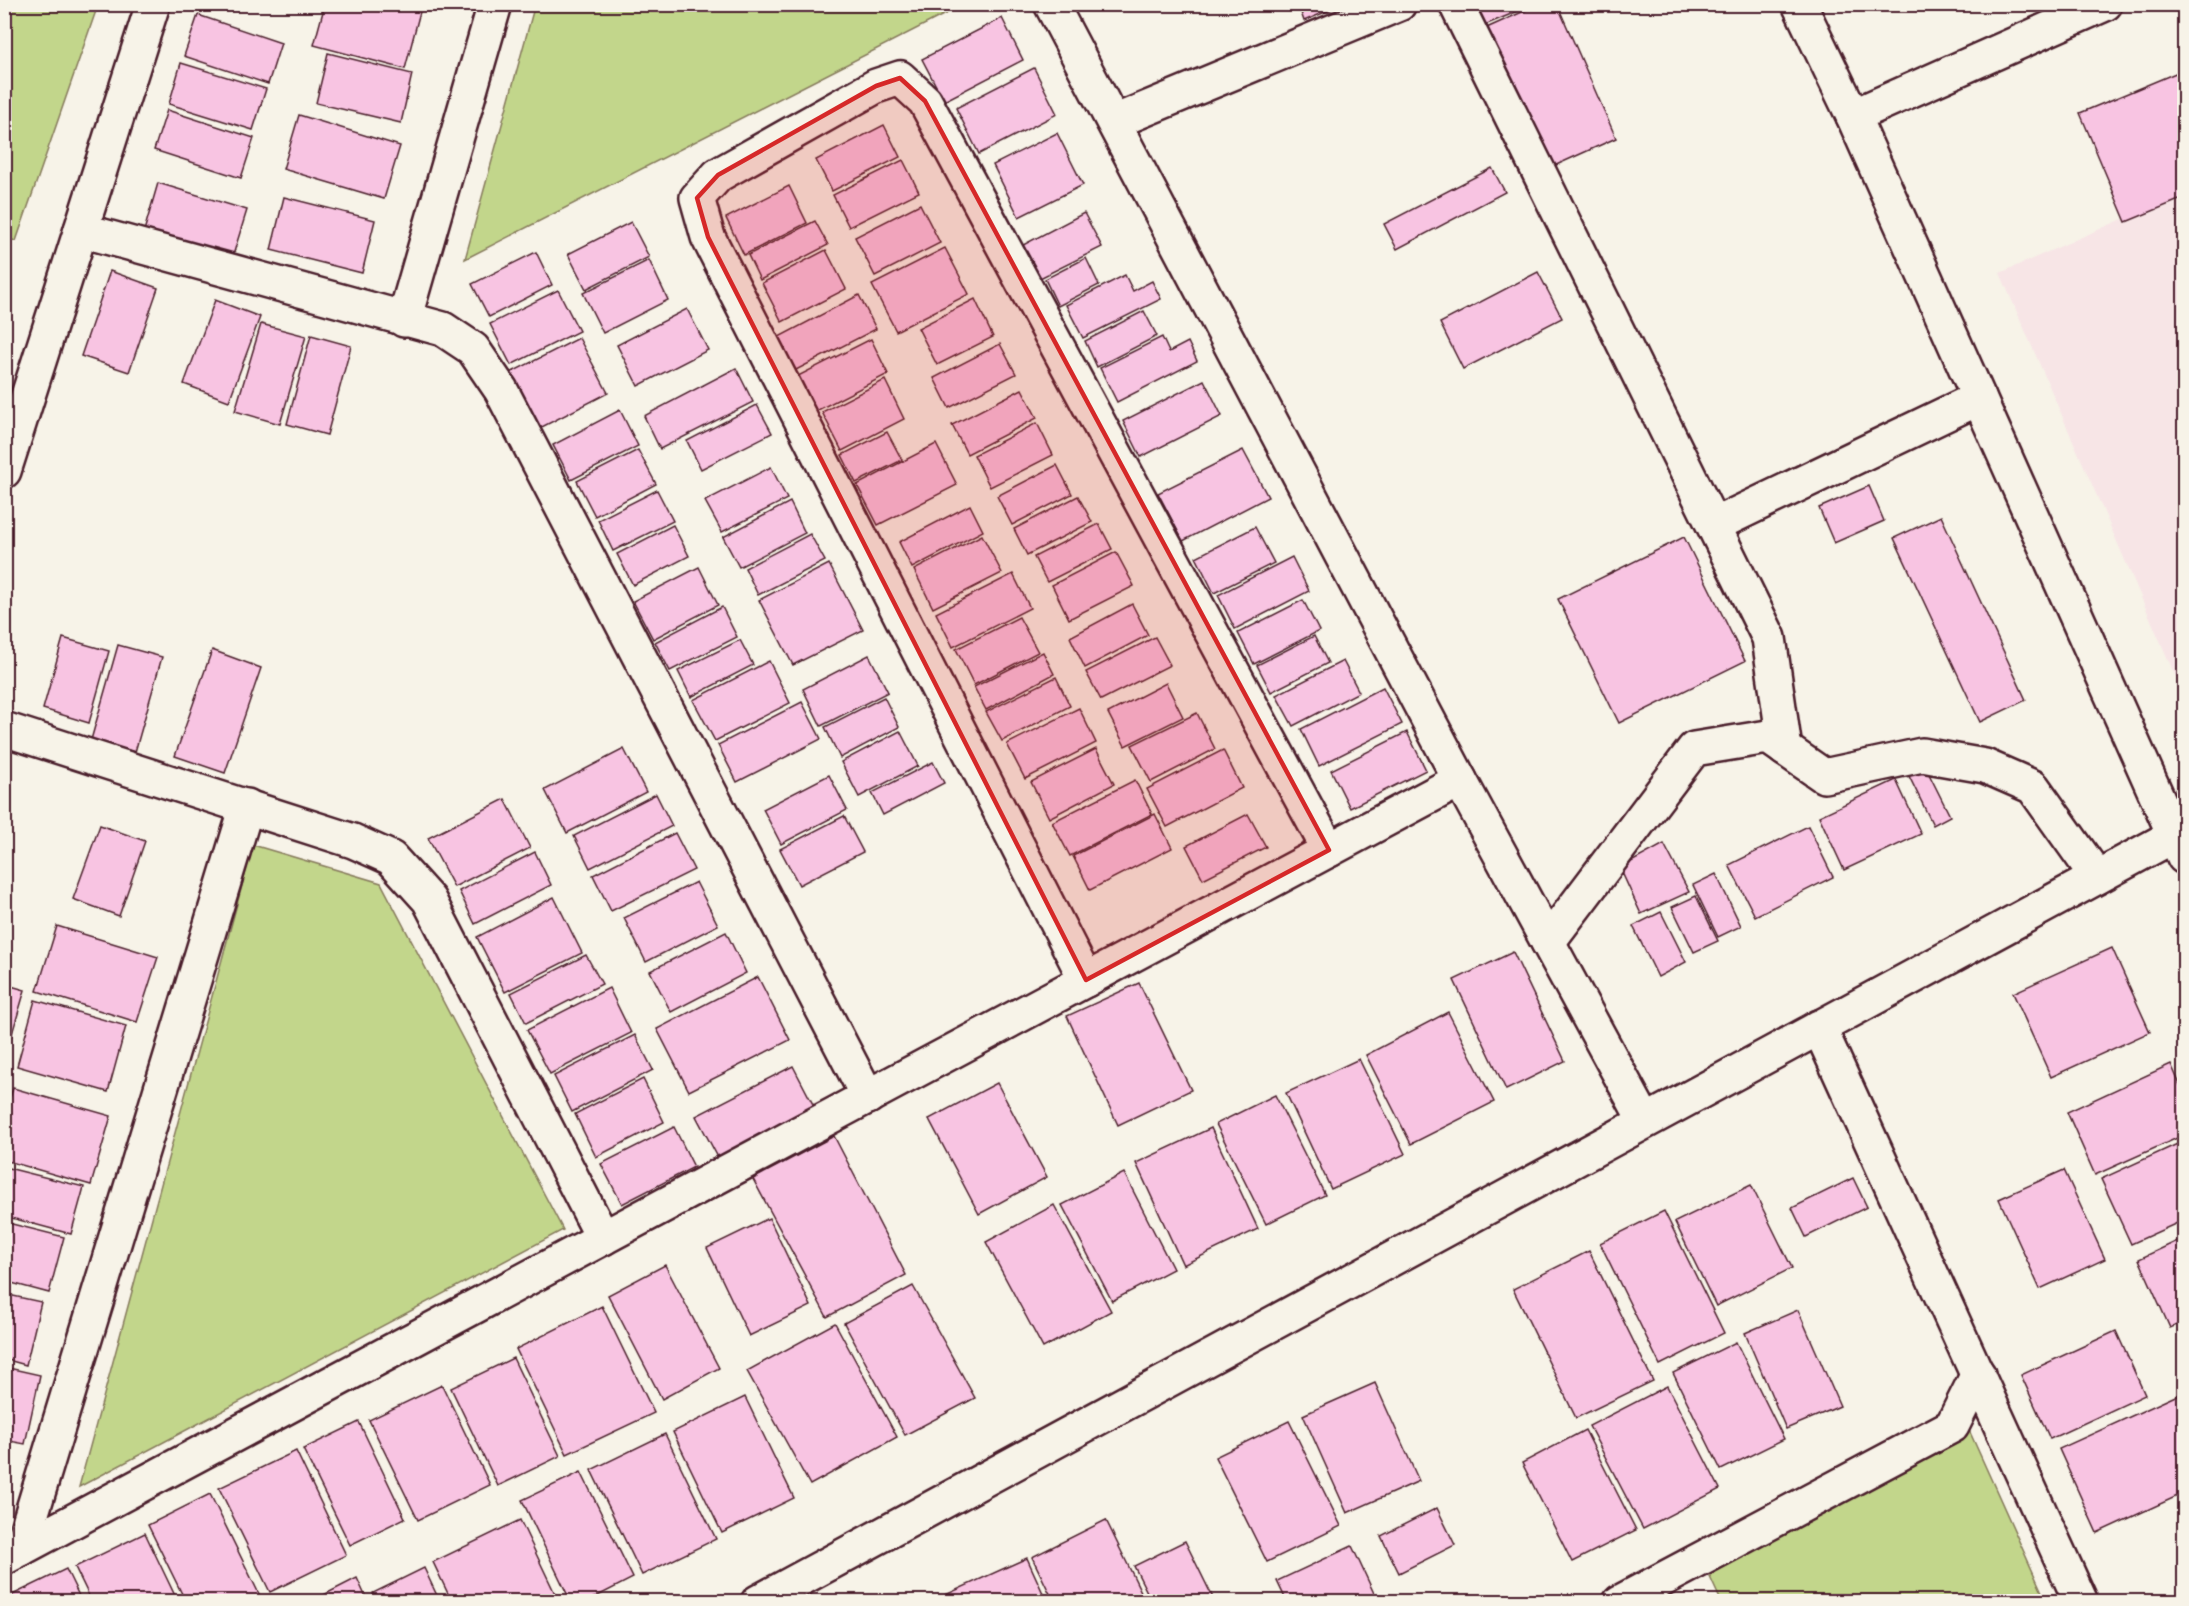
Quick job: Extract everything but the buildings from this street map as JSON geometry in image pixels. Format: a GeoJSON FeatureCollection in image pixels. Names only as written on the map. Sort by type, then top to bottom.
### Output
{"type":"FeatureCollection","features":[{"type":"Feature","properties":{"kind":"street"},"geometry":{"type":"LineString","coordinates":[[4,471],[153,4]]}},
{"type":"Feature","properties":{"kind":"street"},"geometry":{"type":"LineString","coordinates":[[404,320],[495,4]]}},
{"type":"Feature","properties":{"kind":"street"},"geometry":{"type":"LineString","coordinates":[[1051,4],[1460,780],[1645,1121]]}},
{"type":"Feature","properties":{"kind":"street"},"geometry":{"type":"LineString","coordinates":[[1114,122],[1399,4]]}},
{"type":"Feature","properties":{"kind":"street"},"geometry":{"type":"LineString","coordinates":[[1456,4],[1769,638],[1785,749]]}},
{"type":"Feature","properties":{"kind":"street"},"geometry":{"type":"LineString","coordinates":[[758,1602],[2097,877],[2180,846],[1853,116],[1799,4]]}},
{"type":"Feature","properties":{"kind":"street"},"geometry":{"type":"LineString","coordinates":[[1853,116],[2105,4]]}},
{"type":"Feature","properties":{"kind":"street"},"geometry":{"type":"LineString","coordinates":[[1086,980],[708,237],[697,198],[718,175],[876,86],[900,78],[925,101],[1329,850]]}},
{"type":"Feature","properties":{"kind":"street"},"geometry":{"type":"LineString","coordinates":[[81,230],[443,329],[472,349],[501,390],[868,1097]]}},
{"type":"Feature","properties":{"kind":"street"},"geometry":{"type":"LineString","coordinates":[[1714,525],[1979,398]]}},
{"type":"Feature","properties":{"kind":"street"},"geometry":{"type":"LineString","coordinates":[[4,729],[353,841],[391,858],[429,900],[603,1238]]}},
{"type":"Feature","properties":{"kind":"street"},"geometry":{"type":"LineString","coordinates":[[1548,942],[1694,749],[1768,737],[1824,776],[1922,755],[1985,766],[2033,787],[2097,877]]}},
{"type":"Feature","properties":{"kind":"street"},"geometry":{"type":"LineString","coordinates":[[13,1553],[1460,780]]}},
{"type":"Feature","properties":{"kind":"street"},"geometry":{"type":"LineString","coordinates":[[13,1553],[247,806]]}},
{"type":"Feature","properties":{"kind":"street"},"geometry":{"type":"LineString","coordinates":[[1819,1027],[2081,1602]]}},
{"type":"Feature","properties":{"kind":"street"},"geometry":{"type":"LineString","coordinates":[[1620,1602],[1952,1426],[1978,1374]]}},
{"type":"Feature","properties":{"kind":"highlighted area"},"geometry":{"type":"Polygon","coordinates":[[[900,78],[925,101],[1329,850],[1086,980],[708,237],[697,198],[718,175],[876,86],[900,78]]]}},
{"type":"Feature","properties":{"kind":"shaded area"},"geometry":{"type":"Polygon","coordinates":[[[2184,192],[2184,696],[2000,273],[2184,192]]]}},
{"type":"Feature","properties":{"kind":"green space"},"geometry":{"type":"Polygon","coordinates":[[[535,4],[963,4],[963,5],[465,259],[535,4]]]}},
{"type":"Feature","properties":{"kind":"green space"},"geometry":{"type":"Polygon","coordinates":[[[4,5],[98,5],[16,241],[4,238],[4,5]]]}},
{"type":"Feature","properties":{"kind":"green space"},"geometry":{"type":"Polygon","coordinates":[[[253,845],[381,883],[563,1230],[79,1487],[253,845]]]}},
{"type":"Feature","properties":{"kind":"green space"},"geometry":{"type":"Polygon","coordinates":[[[1964,1419],[2046,1601],[1721,1601],[1705,1566],[1964,1419]]]}}]}
